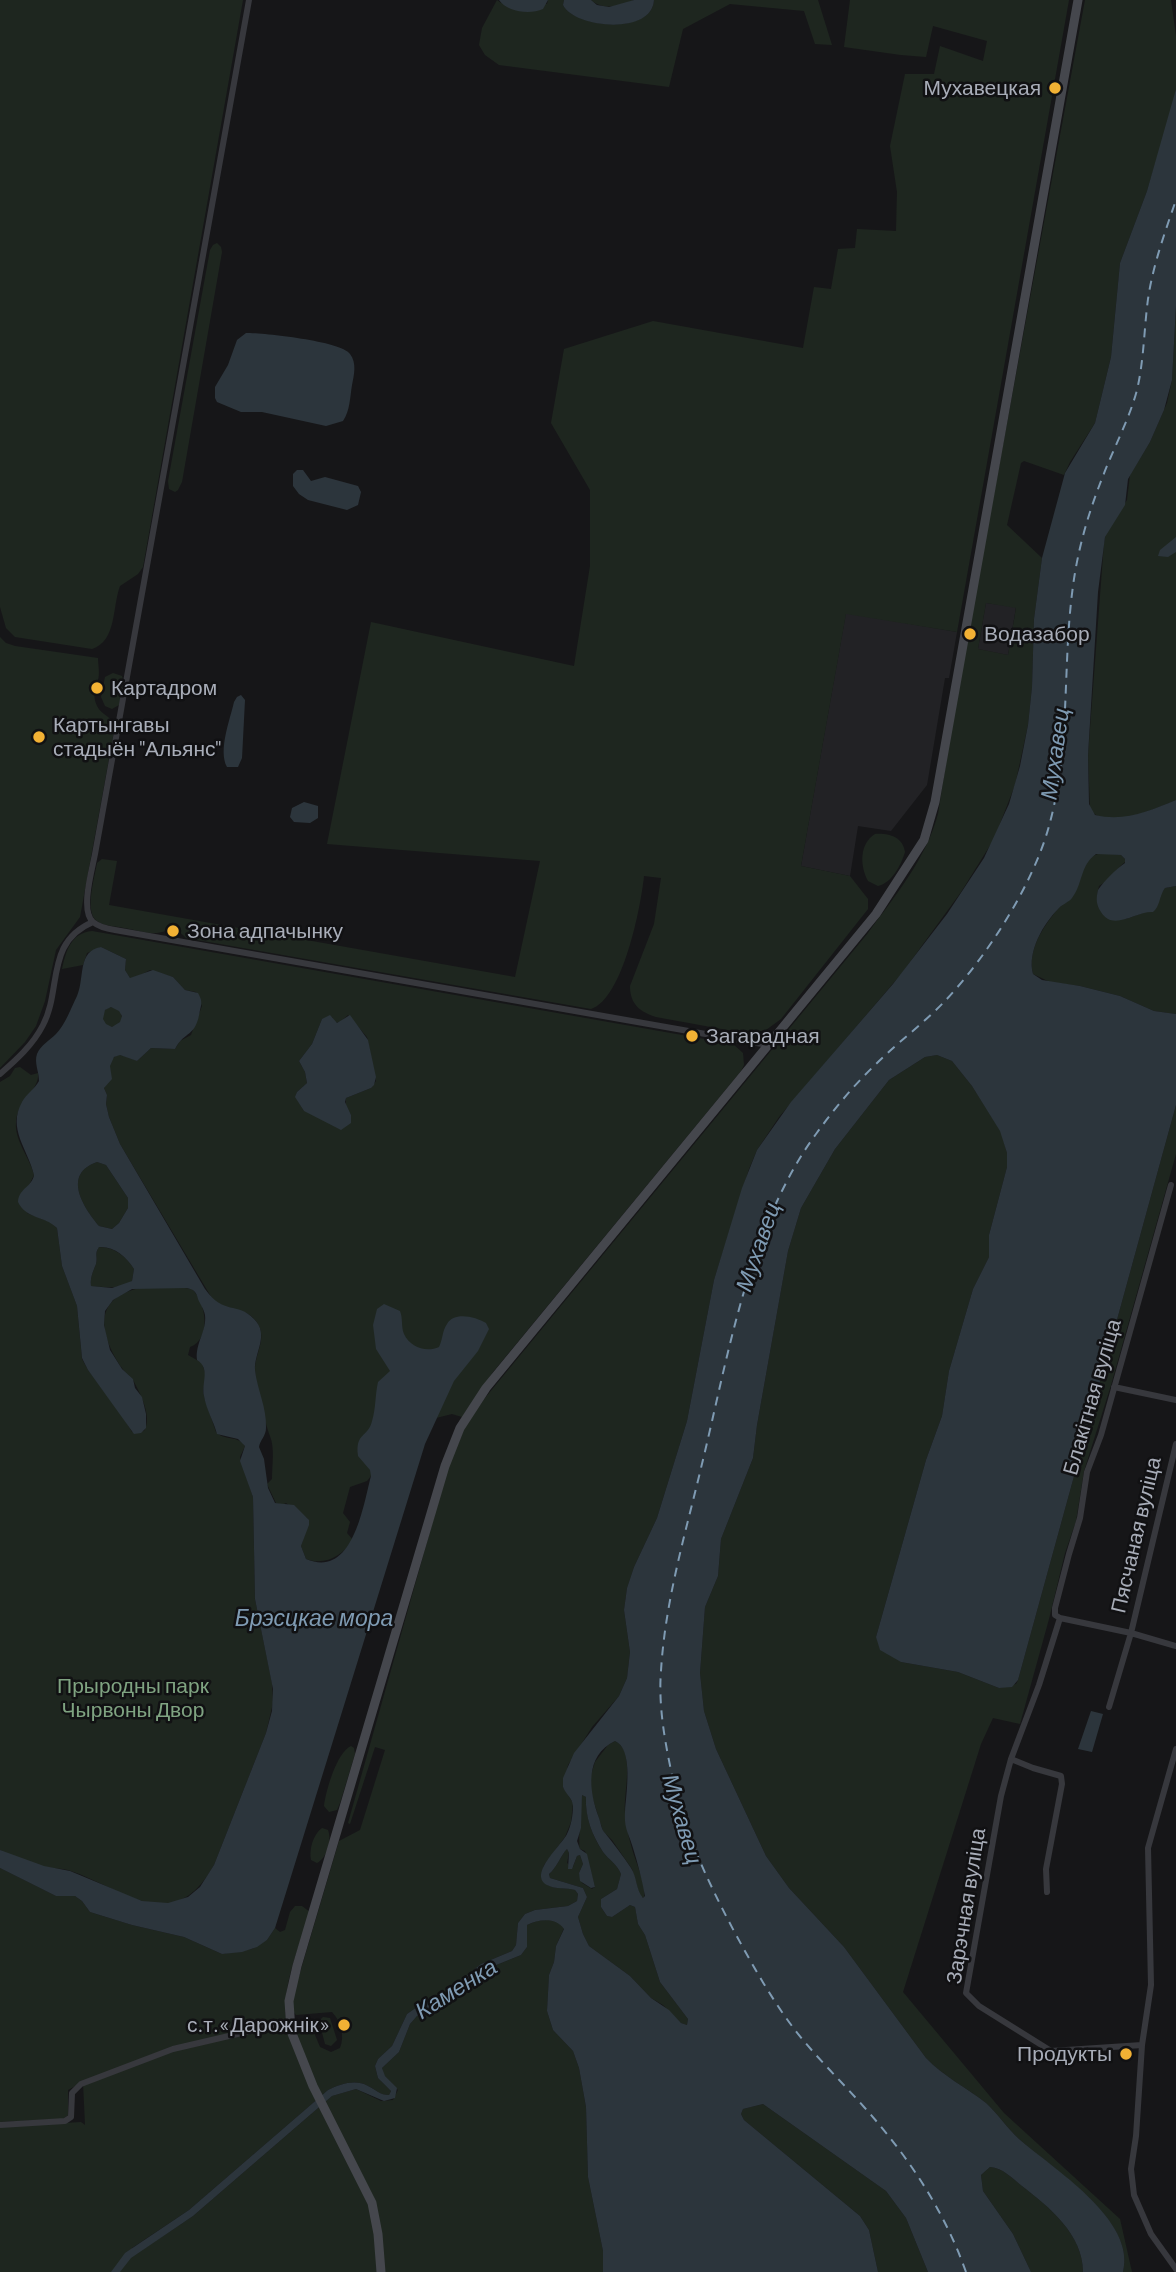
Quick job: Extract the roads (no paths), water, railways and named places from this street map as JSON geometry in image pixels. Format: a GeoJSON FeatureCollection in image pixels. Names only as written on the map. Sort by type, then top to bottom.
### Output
{"type":"FeatureCollection","features":[{"type":"Feature","properties":{"kind":"street"},"geometry":{"type":"LineString","coordinates":[[249,0],[86,906],[93,922],[115,930],[768,1045]]}},
{"type":"Feature","properties":{"kind":"street"},"geometry":{"type":"LineString","coordinates":[[382,2272],[372,2203],[294,2042],[289,2022],[289,2001],[297,1966],[445,1466],[460,1428],[486,1388],[876,914],[918,850],[931,821],[1078,0]]}},
{"type":"Feature","properties":{"kind":"street"},"geometry":{"type":"LineString","coordinates":[[0,1074],[23,1052],[43,1026],[61,953],[74,934],[93,922]]}},
{"type":"Feature","properties":{"kind":"street","name":"Блакітная вуліца"},"geometry":{"type":"LineString","coordinates":[[1011,1759],[1040,1685],[1060,1618],[1055,1615],[1055,1608],[1080,1518],[1087,1472],[1098,1444],[1171,1185]]}},
{"type":"Feature","properties":{"kind":"street"},"geometry":{"type":"LineString","coordinates":[[1114,1387],[1176,1400]]}},
{"type":"Feature","properties":{"kind":"street","name":"Пясчаная вуліца"},"geometry":{"type":"LineString","coordinates":[[1109,1707],[1131,1633],[1176,1444]]}},
{"type":"Feature","properties":{"kind":"street"},"geometry":{"type":"LineString","coordinates":[[1060,1618],[1176,1646]]}},
{"type":"Feature","properties":{"kind":"street"},"geometry":{"type":"LineString","coordinates":[[1176,1749],[1148,1848],[1151,1985],[1142,2045],[1131,2169],[1134,2195],[1151,2234],[1176,2269]]}},
{"type":"Feature","properties":{"kind":"street"},"geometry":{"type":"LineString","coordinates":[[1011,1759],[1061,1776],[1062,1784],[1046,1869],[1048,1892]]}},
{"type":"Feature","properties":{"kind":"street","name":"Зарэчная вуліца"},"geometry":{"type":"LineString","coordinates":[[1011,1759],[1001,1796],[967,1993],[979,2006],[1051,2051],[1142,2045]]}},
{"type":"Feature","properties":{"kind":"street"},"geometry":{"type":"LineString","coordinates":[[0,2125],[65,2121],[71,2117],[72,2093],[81,2084],[173,2049],[289,2022]]}},
{"type":"Feature","properties":{"kind":"water"},"geometry":{"type":"Polygon","coordinates":[[[499,0],[548,0],[543,9],[525,12],[513,10],[499,0]]]}},
{"type":"Feature","properties":{"kind":"water"},"geometry":{"type":"Polygon","coordinates":[[[564,0],[591,0],[597,5],[609,7],[634,0],[654,0],[650,11],[640,19],[612,25],[582,19],[570,13],[563,5],[564,0]]]}},
{"type":"Feature","properties":{"kind":"water"},"geometry":{"type":"Polygon","coordinates":[[[1176,89],[1176,306],[1172,380],[1164,410],[1150,442],[1128,479],[1125,505],[1105,537],[1098,592],[1088,755],[1089,804],[1095,815],[1127,816],[1176,800],[1176,886],[1165,888],[1153,912],[1118,921],[1106,918],[1099,909],[1097,893],[1107,879],[1125,863],[1125,859],[1121,855],[1096,854],[1084,869],[1072,898],[1059,908],[1042,930],[1034,948],[1032,966],[1033,974],[1042,980],[1120,996],[1154,1011],[1176,1014],[1176,1105],[1018,1680],[1012,1687],[999,1688],[958,1672],[901,1662],[880,1650],[876,1637],[926,1460],[942,1416],[949,1371],[973,1289],[989,1257],[989,1235],[1007,1167],[1007,1153],[1000,1131],[972,1086],[952,1061],[937,1055],[925,1057],[889,1080],[835,1149],[801,1208],[788,1251],[753,1458],[721,1539],[718,1576],[705,1607],[700,1673],[704,1711],[716,1749],[766,1856],[789,1888],[844,1947],[926,2058],[986,2103],[1019,2139],[1070,2180],[1105,2215],[1117,2233],[1124,2253],[1123,2272],[1083,2272],[1077,2245],[1063,2223],[1011,2177],[990,2167],[981,2175],[983,2191],[1013,2234],[1031,2272],[928,2272],[906,2218],[886,2191],[763,2104],[743,2109],[741,2114],[744,2120],[860,2216],[869,2230],[878,2272],[603,2272],[603,2251],[588,2177],[586,2107],[579,2068],[573,2051],[553,2030],[547,2011],[549,1975],[556,1946],[564,1929],[557,1922],[547,1920],[527,1925],[527,1947],[521,1955],[484,1970],[443,2004],[417,2016],[410,2024],[399,2052],[382,2068],[385,2076],[397,2088],[395,2098],[384,2101],[356,2089],[332,2096],[193,2216],[131,2258],[120,2272],[111,2272],[125,2253],[189,2210],[328,2090],[343,2084],[358,2083],[389,2095],[391,2091],[378,2078],[375,2066],[378,2059],[392,2046],[407,2014],[441,1996],[481,1964],[512,1951],[516,1945],[518,1923],[525,1914],[535,1910],[568,1906],[577,1901],[578,1894],[575,1890],[547,1885],[541,1874],[543,1867],[567,1834],[572,1820],[572,1803],[563,1787],[563,1778],[574,1753],[619,1696],[627,1678],[630,1652],[624,1610],[627,1588],[657,1518],[687,1421],[714,1280],[742,1188],[757,1150],[791,1102],[893,984],[947,914],[984,858],[1009,804],[1028,725],[1034,619],[1042,558],[1065,473],[1095,423],[1111,357],[1120,263],[1147,191],[1176,89]],[[615,1741],[598,1756],[591,1786],[603,1830],[631,1868],[643,1898],[645,1896],[641,1878],[625,1823],[627,1762],[621,1746],[615,1741]],[[582,1795],[581,1828],[577,1841],[580,1849],[587,1854],[595,1887],[591,1888],[580,1881],[579,1873],[583,1864],[580,1855],[577,1856],[572,1869],[568,1869],[567,1849],[549,1874],[550,1878],[583,1888],[587,1897],[578,1917],[589,1946],[630,1976],[651,1998],[687,2025],[688,2019],[660,1982],[645,1935],[638,1924],[635,1907],[630,1905],[612,1917],[607,1916],[601,1907],[601,1899],[617,1889],[621,1874],[596,1839],[588,1819],[586,1797],[582,1795]]]}},
{"type":"Feature","properties":{"kind":"water"},"geometry":{"type":"Polygon","coordinates":[[[246,333],[318,342],[344,349],[350,354],[354,361],[354,373],[343,421],[326,426],[262,412],[241,412],[217,402],[215,387],[228,365],[237,340],[246,333]]]}},
{"type":"Feature","properties":{"kind":"water"},"geometry":{"type":"Polygon","coordinates":[[[297,470],[303,470],[311,481],[325,477],[358,486],[361,492],[358,505],[347,510],[308,500],[293,486],[293,474],[297,470]]]}},
{"type":"Feature","properties":{"kind":"water"},"geometry":{"type":"Polygon","coordinates":[[[1176,537],[1176,552],[1168,557],[1158,556],[1160,550],[1176,537]]]}},
{"type":"Feature","properties":{"kind":"water"},"geometry":{"type":"Polygon","coordinates":[[[241,695],[245,700],[242,758],[238,767],[227,767],[224,752],[226,735],[234,702],[241,695]]]}},
{"type":"Feature","properties":{"kind":"water"},"geometry":{"type":"Polygon","coordinates":[[[304,802],[318,806],[318,818],[310,823],[294,822],[290,817],[292,808],[304,802]]]}},
{"type":"Feature","properties":{"kind":"water","name":"Брэсцкае мора"},"geometry":{"type":"Polygon","coordinates":[[[101,947],[126,959],[125,970],[130,978],[153,970],[173,977],[185,990],[198,993],[200,998],[196,1025],[175,1049],[151,1048],[137,1061],[120,1055],[114,1057],[110,1066],[112,1079],[104,1088],[107,1095],[106,1104],[120,1144],[205,1289],[218,1303],[248,1314],[259,1325],[261,1337],[255,1370],[266,1428],[259,1447],[264,1459],[268,1488],[275,1503],[294,1505],[309,1520],[301,1546],[306,1559],[322,1562],[335,1559],[353,1536],[364,1504],[371,1476],[370,1470],[358,1456],[358,1443],[372,1421],[378,1382],[390,1371],[376,1349],[373,1325],[377,1309],[384,1304],[400,1311],[407,1339],[424,1349],[439,1347],[445,1327],[450,1320],[460,1316],[486,1323],[489,1329],[478,1351],[454,1381],[425,1444],[275,1928],[267,1940],[242,1952],[222,1954],[184,1937],[90,1912],[75,1896],[56,1896],[0,1868],[0,1850],[44,1866],[70,1871],[142,1901],[168,1903],[188,1897],[200,1887],[214,1865],[266,1733],[272,1711],[273,1689],[255,1599],[253,1497],[240,1461],[245,1446],[238,1439],[217,1434],[206,1406],[203,1391],[205,1372],[197,1360],[205,1315],[196,1293],[187,1288],[132,1289],[113,1300],[105,1311],[104,1325],[110,1350],[122,1369],[133,1379],[135,1388],[142,1397],[146,1428],[141,1433],[134,1434],[82,1358],[77,1306],[62,1266],[57,1228],[26,1212],[18,1202],[34,1175],[20,1139],[18,1112],[24,1099],[39,1081],[37,1054],[65,1021],[77,996],[85,960],[93,950],[101,947]],[[111,1007],[105,1010],[103,1019],[112,1027],[120,1022],[122,1016],[111,1007]],[[97,1162],[86,1167],[80,1174],[78,1183],[82,1201],[99,1226],[112,1229],[128,1208],[128,1198],[106,1165],[97,1162]],[[99,1247],[91,1286],[112,1288],[132,1281],[134,1269],[123,1256],[110,1248],[99,1247]]]}},
{"type":"Feature","properties":{"kind":"water"},"geometry":{"type":"Polygon","coordinates":[[[330,1015],[337,1023],[350,1015],[368,1040],[376,1077],[371,1088],[346,1098],[351,1123],[341,1130],[304,1111],[295,1097],[307,1083],[299,1061],[312,1044],[322,1019],[330,1015]]]}},
{"type":"Feature","properties":{"kind":"water"},"geometry":{"type":"Polygon","coordinates":[[[1091,1711],[1103,1714],[1092,1752],[1078,1749],[1091,1711]]]}},
{"type":"Feature","properties":{"kind":"place","name":"Мухавецкая"},"geometry":{"type":"Point","coordinates":[1055,88]}},
{"type":"Feature","properties":{"kind":"place","name":"Водазабор"},"geometry":{"type":"Point","coordinates":[970,634]}},
{"type":"Feature","properties":{"kind":"place","name":"Картадром"},"geometry":{"type":"Point","coordinates":[97,688]}},
{"type":"Feature","properties":{"kind":"place","name":"Картынгавы стадыён \"Альянс\""},"geometry":{"type":"Point","coordinates":[39,737]}},
{"type":"Feature","properties":{"kind":"place","name":"Зона адпачынку"},"geometry":{"type":"Point","coordinates":[173,931]}},
{"type":"Feature","properties":{"kind":"place","name":"Загарадная"},"geometry":{"type":"Point","coordinates":[692,1036]}},
{"type":"Feature","properties":{"kind":"place","name":"с.т.«Дарожнік»"},"geometry":{"type":"Point","coordinates":[344,2025]}},
{"type":"Feature","properties":{"kind":"place","name":"Продукты"},"geometry":{"type":"Point","coordinates":[1126,2054]}},
{"type":"Feature","properties":{"kind":"water label","name":"Мухавец"},"geometry":{"type":"Point","coordinates":[1055,754]}},
{"type":"Feature","properties":{"kind":"water label","name":"Мухавец"},"geometry":{"type":"Point","coordinates":[758,1247]}},
{"type":"Feature","properties":{"kind":"water label","name":"Мухавец"},"geometry":{"type":"Point","coordinates":[682,1819]}},
{"type":"Feature","properties":{"kind":"water label","name":"Каменка"},"geometry":{"type":"Point","coordinates":[456,1989]}},
{"type":"Feature","properties":{"kind":"park label","name":"Прыродны парк Чырвоны Двор"},"geometry":{"type":"Point","coordinates":[133,1698]}}]}
